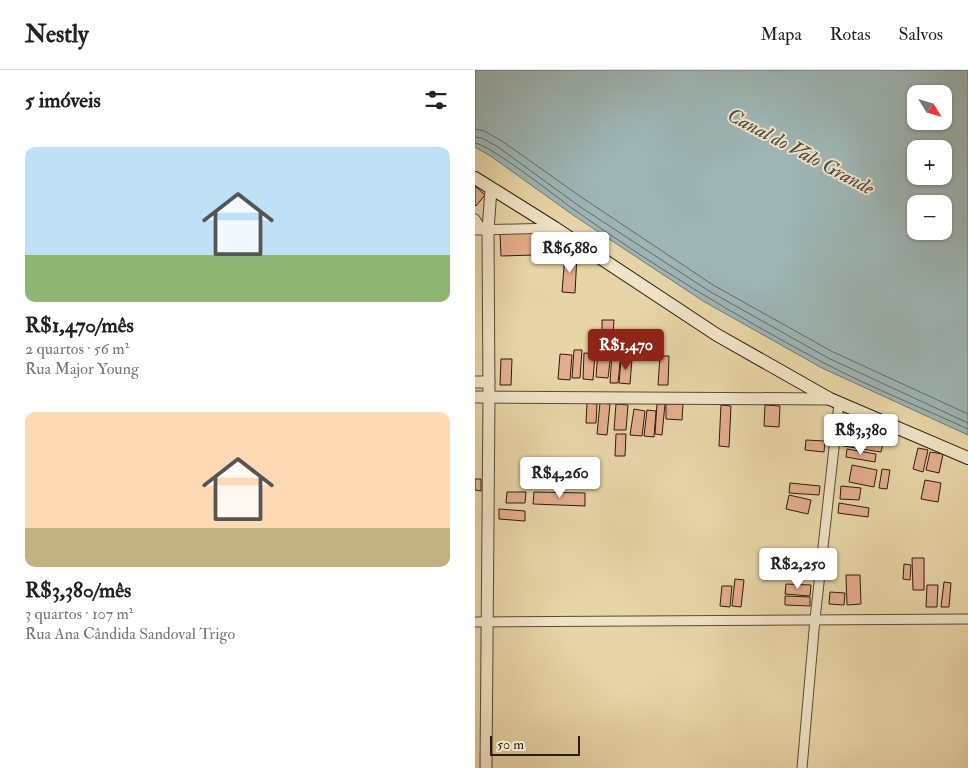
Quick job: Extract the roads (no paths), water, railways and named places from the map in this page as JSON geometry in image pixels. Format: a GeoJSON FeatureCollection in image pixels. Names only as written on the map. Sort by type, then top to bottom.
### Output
{"type":"FeatureCollection","features":[{"type":"Feature","properties":{"kind":"main road"},"geometry":{"type":"LineString","coordinates":[[475,178],[555,228],[717,335],[834,401],[968,458]]}},
{"type":"Feature","properties":{"kind":"street"},"geometry":{"type":"LineString","coordinates":[[486,768],[489,382],[482,230],[491,189]]}},
{"type":"Feature","properties":{"kind":"street"},"geometry":{"type":"LineString","coordinates":[[475,219],[482,230]]}},
{"type":"Feature","properties":{"kind":"street"},"geometry":{"type":"LineString","coordinates":[[482,230],[555,228]]}},
{"type":"Feature","properties":{"kind":"street"},"geometry":{"type":"LineString","coordinates":[[475,382],[489,382]]}},
{"type":"Feature","properties":{"kind":"street"},"geometry":{"type":"LineString","coordinates":[[475,397],[834,401],[802,768]]}},
{"type":"Feature","properties":{"kind":"street"},"geometry":{"type":"LineString","coordinates":[[475,622],[968,618]]}},
{"type":"Feature","properties":{"kind":"water","name":"Canal do Valo Grande"},"geometry":{"type":"Polygon","coordinates":[[[475,70],[968,70],[968,435],[822,368],[703,301],[573,215],[475,147],[475,70]]]}}]}
